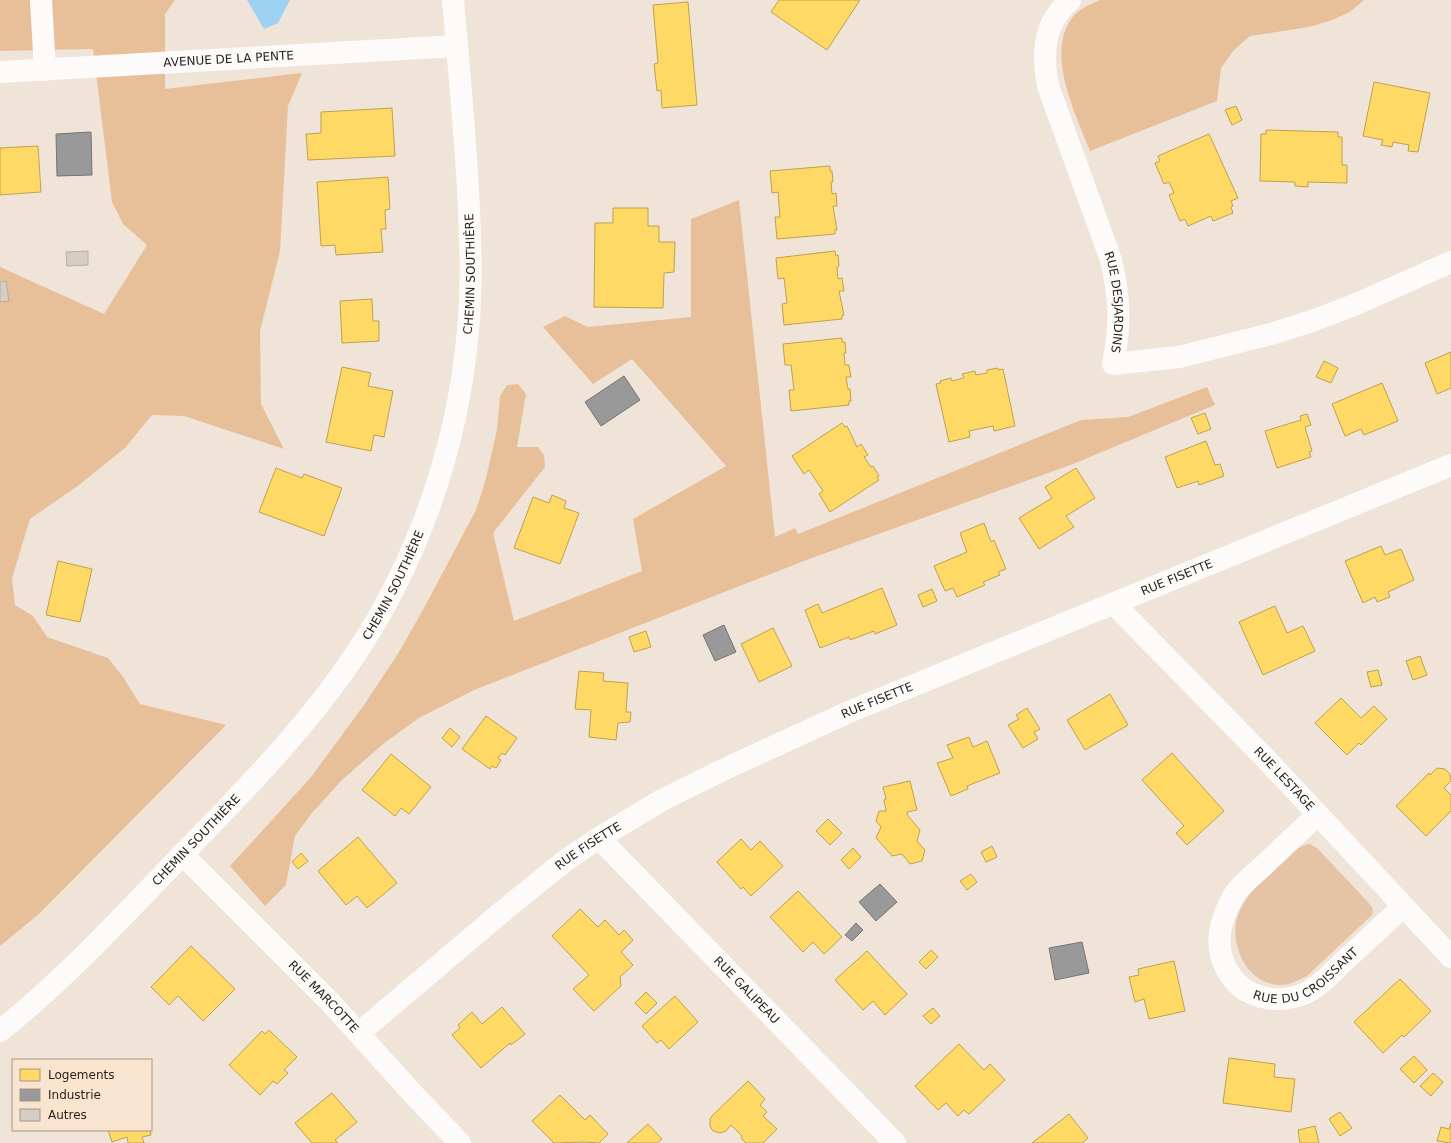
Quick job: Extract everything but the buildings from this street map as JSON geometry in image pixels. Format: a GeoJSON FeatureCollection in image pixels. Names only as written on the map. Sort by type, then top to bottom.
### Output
{"type":"FeatureCollection","features":[{"type":"Feature","properties":{"kind":"street"},"geometry":{"type":"LineString","coordinates":[[41,0],[45,70]]}},
{"type":"Feature","properties":{"kind":"street","name":"CHEMIN SOUTHIÈRE"},"geometry":{"type":"LineString","coordinates":[[0,1031],[87,954],[263,769],[300,727],[331,689],[359,649],[384,607],[406,564],[425,519],[453,426],[462,378],[468,330],[471,282],[467,165],[453,0]]}},
{"type":"Feature","properties":{"kind":"street","name":"RUE DESJARDINS"},"geometry":{"type":"LineString","coordinates":[[1070,0],[1054,18],[1048,33],[1045,49],[1045,66],[1048,86],[1110,260],[1116,286],[1119,312],[1118,338],[1113,364],[1179,357],[1271,334],[1312,321],[1354,305],[1451,262]]}},
{"type":"Feature","properties":{"kind":"street","name":"AVENUE DE LA PENTE"},"geometry":{"type":"LineString","coordinates":[[0,72],[457,46]]}},
{"type":"Feature","properties":{"kind":"street","name":"RUE FISETTE"},"geometry":{"type":"LineString","coordinates":[[359,1033],[534,885],[566,860],[662,800],[790,738],[913,685],[1451,465]]}},
{"type":"Feature","properties":{"kind":"street","name":"RUE LESTAGE"},"geometry":{"type":"LineString","coordinates":[[1114,604],[1268,760],[1317,815],[1451,957]]}},
{"type":"Feature","properties":{"kind":"street","name":"RUE DU CROISSANT"},"geometry":{"type":"LineString","coordinates":[[1317,815],[1233,896],[1220,931],[1219,947],[1224,963],[1232,977],[1244,989],[1258,996],[1269,999],[1275,1000],[1291,998],[1307,992],[1323,980],[1403,906]]}},
{"type":"Feature","properties":{"kind":"street","name":"RUE GALIPEAU"},"geometry":{"type":"LineString","coordinates":[[599,838],[895,1143]]}},
{"type":"Feature","properties":{"kind":"street","name":"RUE MARCOTTE"},"geometry":{"type":"LineString","coordinates":[[182,854],[359,1033],[415,1096],[460,1143]]}},
{"type":"Feature","properties":{"kind":"shaded area"},"geometry":{"type":"Polygon","coordinates":[[[0,0],[175,0],[165,14],[165,89],[302,73],[288,106],[280,251],[260,331],[261,404],[284,449],[184,416],[152,415],[125,448],[79,485],[30,519],[12,578],[15,605],[33,616],[47,637],[108,658],[123,677],[140,704],[226,725],[39,914],[0,946],[0,267],[104,314],[147,245],[123,224],[112,202],[93,49],[0,51],[0,0]]]}},
{"type":"Feature","properties":{"kind":"shaded area"},"geometry":{"type":"Polygon","coordinates":[[[1100,0],[1364,0],[1350,12],[1332,20],[1309,27],[1250,36],[1234,50],[1221,68],[1217,101],[1090,151],[1071,103],[1062,66],[1061,49],[1064,33],[1072,18],[1081,9],[1100,0]]]}},
{"type":"Feature","properties":{"kind":"shaded area"},"geometry":{"type":"Polygon","coordinates":[[[739,200],[775,537],[795,528],[798,534],[1081,420],[1128,417],[1207,387],[1215,405],[1073,464],[809,559],[474,690],[419,718],[383,744],[342,780],[312,813],[295,836],[286,885],[265,906],[230,866],[311,777],[364,705],[399,652],[476,510],[485,482],[497,430],[500,396],[507,385],[518,384],[526,394],[517,447],[538,447],[544,455],[545,467],[493,533],[514,621],[642,571],[633,519],[726,466],[632,359],[593,384],[543,327],[565,316],[588,327],[691,317],[691,219],[739,200]]]}},
{"type":"Feature","properties":{"kind":"shaded area"},"geometry":{"type":"Polygon","coordinates":[[[1310,844],[1317,848],[1368,902],[1373,909],[1372,915],[1307,976],[1288,984],[1281,985],[1269,983],[1259,978],[1243,961],[1238,950],[1236,938],[1238,915],[1254,888],[1277,865],[1292,852],[1300,847],[1310,844]]]}},
{"type":"Feature","properties":{"kind":"water"},"geometry":{"type":"Polygon","coordinates":[[[247,0],[290,0],[278,23],[264,29],[247,0]]]}}]}
